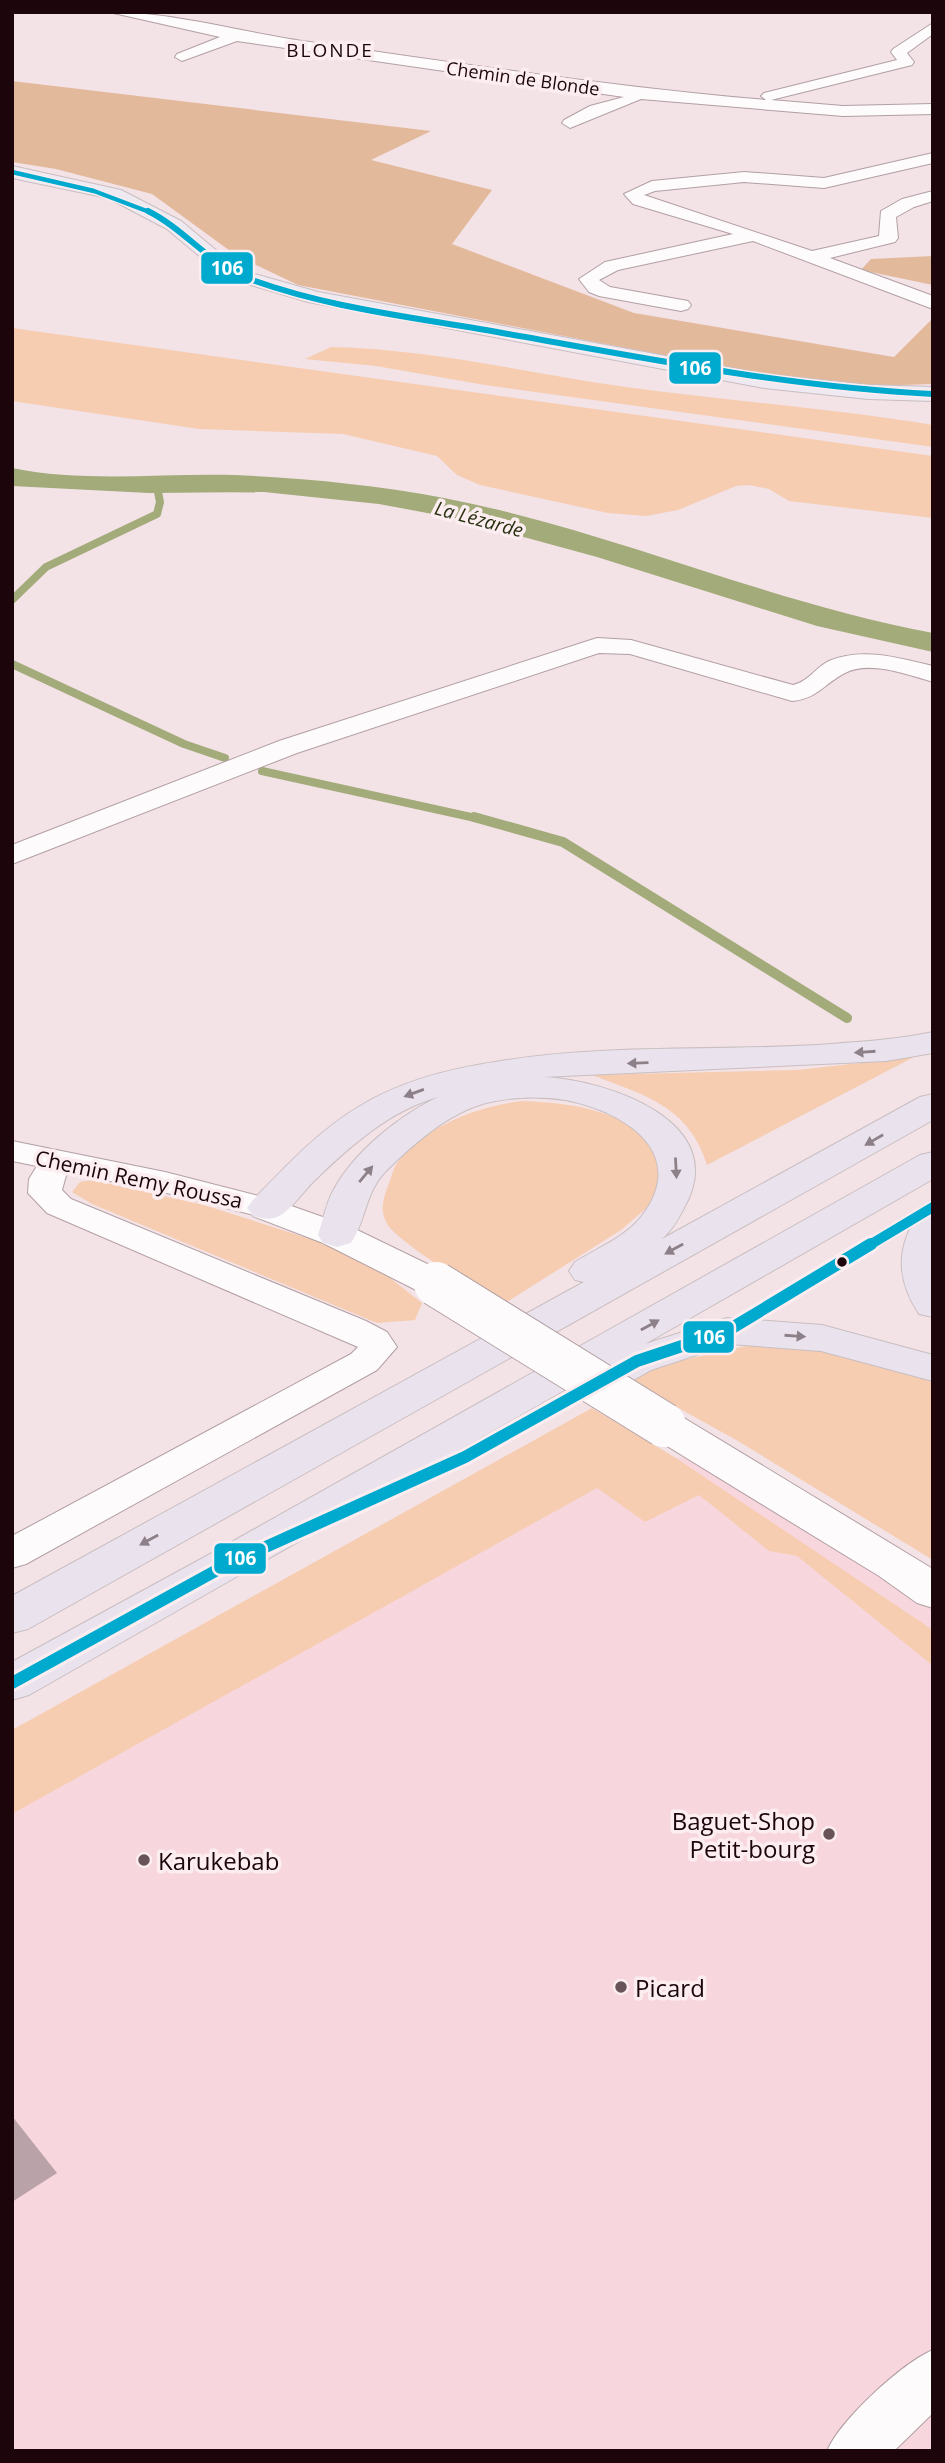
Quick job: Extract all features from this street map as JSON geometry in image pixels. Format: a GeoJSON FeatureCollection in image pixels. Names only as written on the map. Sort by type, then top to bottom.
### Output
{"type":"FeatureCollection","features":[{"type":"Feature","properties":{"kind":"highway"},"geometry":{"type":"LineString","coordinates":[[266,1208],[331,1145],[374,1113],[410,1094],[480,1073],[582,1065],[785,1058],[879,1051],[933,1042]]}},
{"type":"Feature","properties":{"kind":"highway"},"geometry":{"type":"LineString","coordinates":[[209,1507],[615,1255],[657,1222],[673,1194],[679,1172],[674,1146],[655,1126],[617,1104],[566,1089],[521,1088],[463,1099],[417,1124],[380,1156],[353,1189],[337,1235]]}},
{"type":"Feature","properties":{"kind":"highway"},"geometry":{"type":"LineString","coordinates":[[12,1617],[933,1105]]}},
{"type":"Feature","properties":{"kind":"highway"},"geometry":{"type":"LineString","coordinates":[[12,1683],[228,1564],[933,1163]]}},
{"type":"Feature","properties":{"kind":"highway"},"geometry":{"type":"LineString","coordinates":[[933,1221],[925,1231],[919,1262],[922,1279],[933,1305]]}},
{"type":"Feature","properties":{"kind":"highway"},"geometry":{"type":"LineString","coordinates":[[228,1564],[465,1457],[637,1361],[727,1331],[822,1338],[933,1368]]}},
{"type":"Feature","properties":{"kind":"main road"},"geometry":{"type":"LineString","coordinates":[[12,172],[114,194],[174,225],[222,265],[241,276],[304,296],[764,381],[868,392],[933,394]]}},
{"type":"Feature","properties":{"kind":"main road"},"geometry":{"type":"LineString","coordinates":[[266,1208],[337,1235],[436,1284],[895,1565],[933,1592]]}},
{"type":"Feature","properties":{"kind":"street","name":"Chemin de Blonde"},"geometry":{"type":"LineString","coordinates":[[116,12],[236,36],[639,94],[843,111],[932,109]]}},
{"type":"Feature","properties":{"kind":"street"},"geometry":{"type":"LineString","coordinates":[[738,104],[907,62],[899,54],[900,50],[933,27]]}},
{"type":"Feature","properties":{"kind":"street"},"geometry":{"type":"LineString","coordinates":[[182,57],[236,36]]}},
{"type":"Feature","properties":{"kind":"street"},"geometry":{"type":"LineString","coordinates":[[569,123],[596,109],[633,99],[639,94]]}},
{"type":"Feature","properties":{"kind":"street"},"geometry":{"type":"LineString","coordinates":[[933,158],[816,184],[744,177],[652,186],[633,194],[639,200],[754,235],[933,303]]}},
{"type":"Feature","properties":{"kind":"street"},"geometry":{"type":"LineString","coordinates":[[813,256],[885,240],[889,237],[887,215],[908,203],[933,197]]}},
{"type":"Feature","properties":{"kind":"street"},"geometry":{"type":"LineString","coordinates":[[681,305],[606,292],[596,288],[589,279],[612,266],[754,235]]}},
{"type":"Feature","properties":{"kind":"street"},"geometry":{"type":"LineString","coordinates":[[12,855],[288,747],[597,645],[631,647],[792,693],[806,692],[841,665],[876,664],[933,674]]}},
{"type":"Feature","properties":{"kind":"street","name":"Chemin Remy Roussa"},"geometry":{"type":"LineString","coordinates":[[12,1152],[165,1182],[266,1208]]}},
{"type":"Feature","properties":{"kind":"street"},"geometry":{"type":"LineString","coordinates":[[12,1554],[364,1362],[379,1347],[374,1340],[353,1329],[59,1206],[45,1193],[46,1179],[57,1162]]}},
{"type":"Feature","properties":{"kind":"street"},"geometry":{"type":"LineString","coordinates":[[855,2451],[933,2375]]}},
{"type":"Feature","properties":{"kind":"shaded area"},"geometry":{"type":"Polygon","coordinates":[[[12,81],[431,131],[371,160],[492,190],[452,244],[634,313],[894,357],[933,318],[933,384],[870,386],[772,376],[298,285],[237,256],[152,194],[56,169],[12,162],[12,81]]]}},
{"type":"Feature","properties":{"kind":"shaded area"},"geometry":{"type":"Polygon","coordinates":[[[933,256],[933,285],[861,270],[871,259],[933,256]]]}},
{"type":"Feature","properties":{"kind":"shaded area"},"geometry":{"type":"Polygon","coordinates":[[[12,328],[933,456],[933,518],[789,501],[769,489],[749,485],[736,486],[678,510],[646,516],[608,513],[480,485],[457,475],[437,456],[343,434],[199,429],[12,401],[12,328]]]}},
{"type":"Feature","properties":{"kind":"shaded area"},"geometry":{"type":"Polygon","coordinates":[[[331,347],[405,352],[626,387],[933,425],[933,447],[485,385],[376,366],[305,359],[331,347]]]}},
{"type":"Feature","properties":{"kind":"shaded area"},"geometry":{"type":"Polygon","coordinates":[[[914,1057],[707,1165],[689,1129],[662,1105],[592,1075],[797,1070],[914,1057]]]}},
{"type":"Feature","properties":{"kind":"shaded area"},"geometry":{"type":"Polygon","coordinates":[[[524,1101],[575,1106],[609,1115],[625,1123],[650,1145],[665,1174],[650,1205],[621,1230],[502,1305],[404,1241],[386,1222],[383,1204],[396,1164],[408,1149],[422,1138],[473,1112],[524,1101]]]}},
{"type":"Feature","properties":{"kind":"shaded area"},"geometry":{"type":"Polygon","coordinates":[[[93,1180],[204,1205],[323,1243],[376,1267],[422,1303],[415,1320],[377,1323],[92,1204],[72,1192],[80,1182],[93,1180]]]}},
{"type":"Feature","properties":{"kind":"shaded area"},"geometry":{"type":"Polygon","coordinates":[[[760,1343],[839,1351],[933,1381],[933,1560],[738,1441],[628,1380],[665,1364],[760,1343]]]}},
{"type":"Feature","properties":{"kind":"shaded area"},"geometry":{"type":"Polygon","coordinates":[[[592,1408],[676,1458],[933,1630],[933,1666],[797,1556],[769,1551],[699,1495],[645,1522],[597,1488],[12,1814],[12,1730],[592,1408]]]}},
{"type":"Feature","properties":{"kind":"shaded area"},"geometry":{"type":"Polygon","coordinates":[[[718,1456],[933,1597],[933,2451],[12,2451],[12,1810],[597,1488],[669,1458],[718,1456]]]}},
{"type":"Feature","properties":{"kind":"water","name":"La Lézarde"},"geometry":{"type":"Polygon","coordinates":[[[12,468],[67,475],[234,475],[286,478],[366,486],[444,498],[567,528],[809,603],[933,633],[933,652],[817,626],[597,557],[454,518],[379,504],[264,492],[149,493],[12,486],[12,468]]]}},
{"type":"Feature","properties":{"kind":"building"},"geometry":{"type":"Polygon","coordinates":[[[12,2116],[57,2173],[12,2202],[12,2116]]]}},
{"type":"Feature","properties":{"kind":"waterway"},"geometry":{"type":"LineString","coordinates":[[12,600],[46,567],[157,514],[160,502],[157,487]]}},
{"type":"Feature","properties":{"kind":"waterway"},"geometry":{"type":"LineString","coordinates":[[12,664],[184,744],[225,758]]}},
{"type":"Feature","properties":{"kind":"waterway"},"geometry":{"type":"LineString","coordinates":[[262,771],[480,819]]}},
{"type":"Feature","properties":{"kind":"waterway"},"geometry":{"type":"LineString","coordinates":[[474,817],[563,842],[847,1018]]}},
{"type":"Feature","properties":{"kind":"transit line","name":"106"},"geometry":{"type":"LineString","coordinates":[[12,172],[94,191],[133,204],[181,230],[234,272],[312,296],[380,311],[725,373],[828,387],[933,394]]}},
{"type":"Feature","properties":{"kind":"transit line","name":"106"},"geometry":{"type":"LineString","coordinates":[[12,1683],[228,1564],[465,1457],[637,1361],[727,1331],[933,1207]]}},
{"type":"Feature","properties":{"kind":"place","name":"Baguet-Shop Petit-bourg"},"geometry":{"type":"Point","coordinates":[829,1834]}},
{"type":"Feature","properties":{"kind":"place","name":"Karukebab"},"geometry":{"type":"Point","coordinates":[144,1860]}},
{"type":"Feature","properties":{"kind":"place","name":"Picard"},"geometry":{"type":"Point","coordinates":[621,1987]}},
{"type":"Feature","properties":{"kind":"district","name":"BLONDE"},"geometry":{"type":"Point","coordinates":[330,50]}}]}
